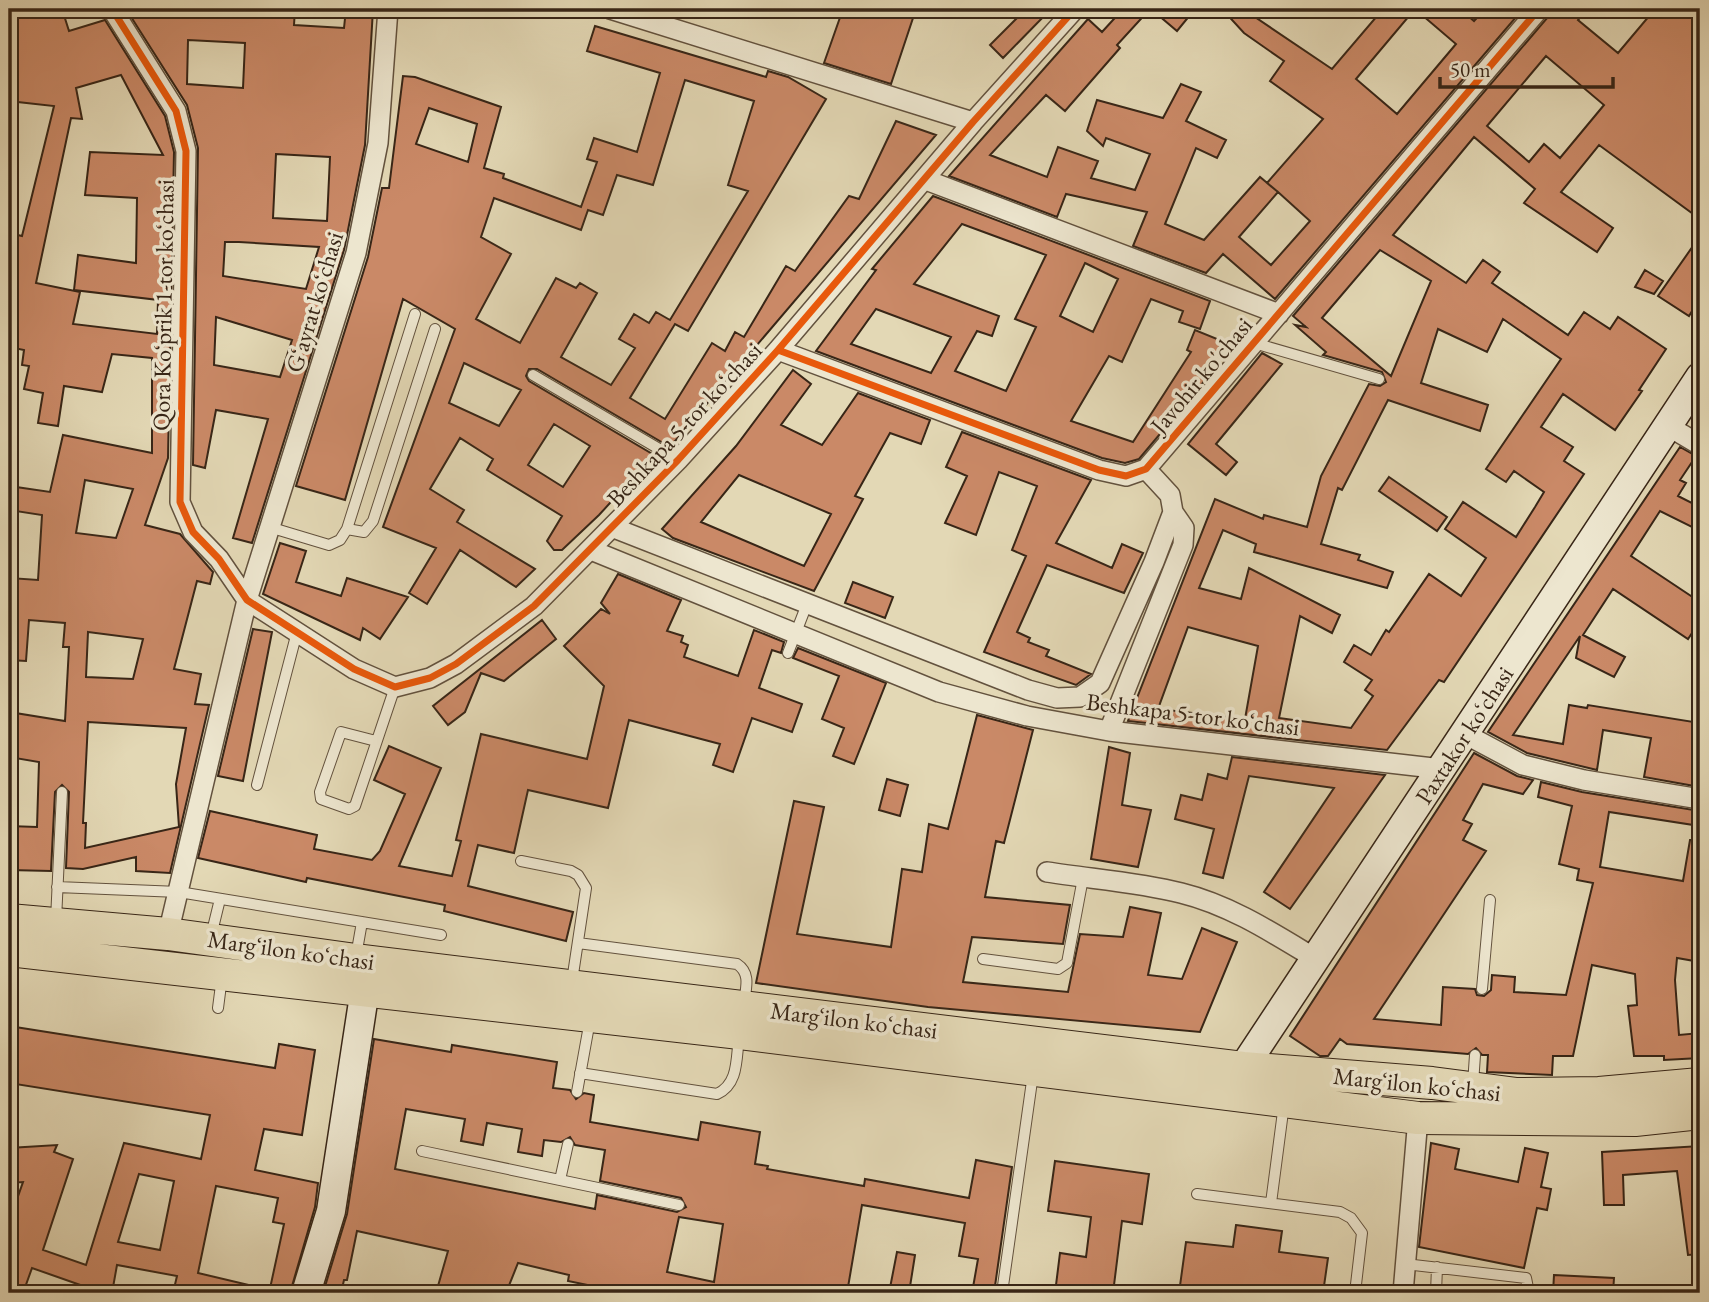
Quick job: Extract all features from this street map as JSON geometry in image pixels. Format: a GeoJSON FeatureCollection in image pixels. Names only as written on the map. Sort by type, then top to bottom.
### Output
{"type":"FeatureCollection","features":[{"type":"Feature","properties":{"kind":"main road","name":"Paxtakor koʻchasi"},"geometry":{"type":"LineString","coordinates":[[1239,1082],[1316,959],[1700,377]]}},
{"type":"Feature","properties":{"kind":"main road","name":"Margʻilon koʻchasi"},"geometry":{"type":"LineString","coordinates":[[9,920],[169,934],[356,960],[571,985],[742,1020],[1033,1070],[1239,1082],[1472,1088],[1517,1094],[1599,1093],[1700,1084]]}},
{"type":"Feature","properties":{"kind":"main road","name":"Margʻilon koʻchasi"},"geometry":{"type":"LineString","coordinates":[[9,950],[591,1016],[742,1020],[1239,1082],[1284,1100],[1418,1118],[1635,1120],[1700,1113]]}},
{"type":"Feature","properties":{"kind":"main road"},"geometry":{"type":"LineString","coordinates":[[306,1293],[331,1211],[365,989]]}},
{"type":"Feature","properties":{"kind":"street","name":"Qora Koʻprik 1-tor koʻchasi"},"geometry":{"type":"LineString","coordinates":[[112,9],[176,111],[186,151],[180,502],[193,532],[219,559],[247,600]]}},
{"type":"Feature","properties":{"kind":"street","name":"Gʻayrat koʻchasi"},"geometry":{"type":"LineString","coordinates":[[169,934],[247,600],[356,253],[378,143],[388,9]]}},
{"type":"Feature","properties":{"kind":"street"},"geometry":{"type":"LineString","coordinates":[[610,9],[973,121]]}},
{"type":"Feature","properties":{"kind":"street","name":"Beshkapa 5-tor koʻchasi"},"geometry":{"type":"LineString","coordinates":[[394,687],[430,678],[456,664],[534,606],[614,528],[778,350],[926,180],[973,121],[1075,9]]}},
{"type":"Feature","properties":{"kind":"street","name":"Javohir ko'chasi"},"geometry":{"type":"LineString","coordinates":[[778,350],[1099,470],[1126,476],[1146,469],[1539,9]]}},
{"type":"Feature","properties":{"kind":"street"},"geometry":{"type":"LineString","coordinates":[[926,180],[1279,314]]}},
{"type":"Feature","properties":{"kind":"street"},"geometry":{"type":"LineString","coordinates":[[1668,426],[1700,445]]}},
{"type":"Feature","properties":{"kind":"street"},"geometry":{"type":"LineString","coordinates":[[614,528],[1028,690],[1057,698],[1080,697],[1100,683],[1154,562],[1172,512],[1170,495],[1146,469]]}},
{"type":"Feature","properties":{"kind":"street"},"geometry":{"type":"LineString","coordinates":[[1109,731],[1183,545],[1184,528],[1172,512]]}},
{"type":"Feature","properties":{"kind":"street","name":"Beshkapa 5-tor koʻchasi"},"geometry":{"type":"LineString","coordinates":[[591,550],[939,692],[1027,716],[1109,731],[1442,769]]}},
{"type":"Feature","properties":{"kind":"street"},"geometry":{"type":"LineString","coordinates":[[247,600],[354,669],[394,687]]}},
{"type":"Feature","properties":{"kind":"street"},"geometry":{"type":"LineString","coordinates":[[1465,734],[1523,765],[1584,780],[1700,799]]}},
{"type":"Feature","properties":{"kind":"street"},"geometry":{"type":"LineString","coordinates":[[1047,873],[1179,893],[1202,900],[1249,919],[1316,959]]}},
{"type":"Feature","properties":{"kind":"street"},"geometry":{"type":"LineString","coordinates":[[1403,1293],[1418,1118]]}},
{"type":"Feature","properties":{"kind":"lane"},"geometry":{"type":"LineString","coordinates":[[270,527],[329,545],[340,540],[347,529],[415,314]]}},
{"type":"Feature","properties":{"kind":"lane"},"geometry":{"type":"LineString","coordinates":[[347,529],[364,532],[373,521],[435,329]]}},
{"type":"Feature","properties":{"kind":"lane"},"geometry":{"type":"LineString","coordinates":[[1254,343],[1379,379]]}},
{"type":"Feature","properties":{"kind":"lane"},"geometry":{"type":"LineString","coordinates":[[533,375],[678,460]]}},
{"type":"Feature","properties":{"kind":"lane"},"geometry":{"type":"LineString","coordinates":[[788,653],[807,604]]}},
{"type":"Feature","properties":{"kind":"lane"},"geometry":{"type":"LineString","coordinates":[[257,785],[297,632]]}},
{"type":"Feature","properties":{"kind":"lane"},"geometry":{"type":"LineString","coordinates":[[376,741],[341,732],[320,792],[321,799],[352,809],[376,741],[394,687]]}},
{"type":"Feature","properties":{"kind":"lane"},"geometry":{"type":"LineString","coordinates":[[55,924],[62,792]]}},
{"type":"Feature","properties":{"kind":"lane"},"geometry":{"type":"LineString","coordinates":[[521,861],[579,875],[586,895],[571,985]]}},
{"type":"Feature","properties":{"kind":"lane"},"geometry":{"type":"LineString","coordinates":[[983,959],[1058,969],[1067,963],[1083,878]]}},
{"type":"Feature","properties":{"kind":"lane"},"geometry":{"type":"LineString","coordinates":[[57,887],[179,892],[442,935]]}},
{"type":"Feature","properties":{"kind":"lane"},"geometry":{"type":"LineString","coordinates":[[210,940],[220,899]]}},
{"type":"Feature","properties":{"kind":"lane"},"geometry":{"type":"LineString","coordinates":[[1482,989],[1490,900]]}},
{"type":"Feature","properties":{"kind":"lane"},"geometry":{"type":"LineString","coordinates":[[356,960],[362,922]]}},
{"type":"Feature","properties":{"kind":"lane"},"geometry":{"type":"LineString","coordinates":[[578,943],[737,964],[744,968],[747,979],[733,1079],[725,1090],[717,1094],[580,1073]]}},
{"type":"Feature","properties":{"kind":"lane"},"geometry":{"type":"LineString","coordinates":[[218,1008],[223,973]]}},
{"type":"Feature","properties":{"kind":"lane"},"geometry":{"type":"LineString","coordinates":[[577,1092],[591,1016]]}},
{"type":"Feature","properties":{"kind":"lane"},"geometry":{"type":"LineString","coordinates":[[1472,1088],[1475,1055]]}},
{"type":"Feature","properties":{"kind":"lane"},"geometry":{"type":"LineString","coordinates":[[1002,1293],[1033,1070]]}},
{"type":"Feature","properties":{"kind":"lane"},"geometry":{"type":"LineString","coordinates":[[1270,1203],[1284,1100]]}},
{"type":"Feature","properties":{"kind":"lane"},"geometry":{"type":"LineString","coordinates":[[561,1180],[568,1144]]}},
{"type":"Feature","properties":{"kind":"lane"},"geometry":{"type":"LineString","coordinates":[[422,1151],[679,1205]]}},
{"type":"Feature","properties":{"kind":"lane"},"geometry":{"type":"LineString","coordinates":[[1197,1194],[1340,1212],[1358,1225],[1362,1233],[1355,1293]]}},
{"type":"Feature","properties":{"kind":"lane"},"geometry":{"type":"LineString","coordinates":[[1404,1264],[1526,1278],[1529,1293]]}},
{"type":"Feature","properties":{"kind":"lane"},"geometry":{"type":"LineString","coordinates":[[1436,1293],[1437,1267]]}},
{"type":"Feature","properties":{"kind":"building"},"geometry":{"type":"Polygon","coordinates":[[[18,9],[62,9],[69,31],[105,20],[165,116],[174,152],[168,458],[145,525],[180,534],[213,572],[210,584],[197,581],[174,669],[201,674],[195,704],[209,705],[170,873],[136,871],[136,857],[83,869],[66,868],[69,792],[62,785],[55,792],[51,871],[9,870],[9,826],[37,827],[39,762],[9,757],[9,712],[65,721],[69,647],[63,647],[65,623],[29,620],[26,661],[9,660],[10,578],[38,580],[42,515],[9,510],[9,486],[50,492],[63,435],[152,453],[152,358],[112,354],[102,392],[64,386],[58,426],[38,423],[43,393],[24,389],[29,366],[22,365],[24,350],[9,347],[9,233],[22,236],[54,106],[9,101],[9,75],[18,9]],[[121,75],[76,88],[82,119],[71,118],[36,283],[80,292],[73,324],[157,334],[158,300],[74,290],[78,255],[136,263],[137,198],[85,195],[90,152],[163,155],[121,75]],[[85,480],[76,533],[116,538],[133,489],[85,480]],[[88,632],[86,677],[133,679],[143,639],[88,632]],[[88,722],[83,823],[86,823],[85,848],[179,827],[176,784],[186,728],[88,722]]]}},
{"type":"Feature","properties":{"kind":"building"},"geometry":{"type":"Polygon","coordinates":[[[126,9],[295,9],[294,25],[344,28],[346,9],[373,9],[365,145],[344,250],[252,543],[233,538],[268,419],[216,410],[205,468],[193,465],[198,148],[187,105],[126,9]],[[188,40],[187,84],[243,88],[245,43],[188,40]],[[276,154],[273,218],[327,221],[330,157],[276,154]],[[225,242],[223,276],[306,289],[319,247],[225,242]],[[216,317],[214,365],[280,377],[292,340],[216,317]]]}},
{"type":"Feature","properties":{"kind":"building"},"geometry":{"type":"Polygon","coordinates":[[[843,9],[916,9],[891,84],[824,63],[843,9]]]}},
{"type":"Feature","properties":{"kind":"building"},"geometry":{"type":"Polygon","coordinates":[[[1026,9],[1051,9],[1003,58],[990,45],[1026,9]]]}},
{"type":"Feature","properties":{"kind":"building"},"geometry":{"type":"Polygon","coordinates":[[[1123,9],[1150,9],[1117,45],[1120,48],[1065,111],[1046,95],[990,155],[1047,177],[1058,147],[1098,161],[1091,178],[1135,190],[1150,154],[1106,138],[1103,146],[1087,131],[1097,100],[1163,118],[1181,84],[1201,92],[1186,121],[1226,140],[1217,158],[1196,148],[1165,224],[1204,240],[1260,177],[1267,183],[1323,119],[1270,81],[1284,61],[1244,33],[1222,9],[1243,9],[1332,69],[1383,9],[1415,9],[1460,9],[1474,21],[1485,9],[1523,9],[1275,299],[1223,254],[1206,273],[1133,246],[1147,212],[1066,194],[1057,217],[949,176],[1088,19],[1102,32],[1123,9]],[[1415,9],[1356,79],[1397,114],[1456,44],[1415,9]],[[1278,192],[1239,237],[1271,265],[1310,221],[1278,192]]]}},
{"type":"Feature","properties":{"kind":"building"},"geometry":{"type":"Polygon","coordinates":[[[1151,9],[1195,9],[1177,31],[1151,9]]]}},
{"type":"Feature","properties":{"kind":"building"},"geometry":{"type":"Polygon","coordinates":[[[1551,9],[1587,9],[1578,20],[1618,53],[1655,9],[1700,9],[1700,219],[1599,145],[1561,192],[1613,228],[1597,252],[1524,203],[1535,189],[1474,137],[1393,235],[1466,283],[1483,260],[1500,272],[1492,283],[1568,335],[1584,312],[1610,329],[1618,317],[1666,349],[1639,390],[1642,391],[1615,430],[1563,394],[1541,427],[1573,447],[1564,461],[1584,474],[1444,682],[1439,680],[1387,750],[1128,721],[1215,499],[1263,519],[1264,515],[1307,527],[1321,476],[1369,384],[1380,386],[1386,382],[1382,372],[1323,355],[1326,352],[1295,325],[1306,327],[1293,316],[1548,17],[1551,9]],[[1546,56],[1487,126],[1529,162],[1544,144],[1560,158],[1604,105],[1546,56]],[[1380,250],[1322,318],[1391,376],[1431,281],[1380,250]],[[1503,319],[1487,352],[1438,329],[1421,383],[1488,405],[1480,431],[1388,400],[1342,490],[1338,488],[1321,544],[1360,555],[1358,560],[1393,572],[1387,588],[1254,552],[1256,544],[1223,530],[1199,588],[1241,599],[1249,568],[1340,615],[1332,633],[1300,616],[1279,718],[1351,728],[1373,696],[1365,690],[1372,680],[1344,662],[1354,645],[1371,655],[1386,630],[1389,632],[1429,574],[1461,596],[1486,558],[1445,529],[1463,502],[1516,537],[1544,492],[1514,471],[1506,482],[1486,469],[1561,359],[1503,319]],[[1188,627],[1158,709],[1245,719],[1258,646],[1188,627]]]}},
{"type":"Feature","properties":{"kind":"building"},"geometry":{"type":"Polygon","coordinates":[[[595,26],[766,77],[768,71],[788,77],[826,99],[688,331],[675,324],[630,398],[665,419],[712,343],[725,351],[735,332],[744,337],[786,266],[795,271],[849,196],[859,199],[896,121],[936,135],[670,447],[537,369],[529,369],[526,376],[529,381],[654,455],[599,515],[562,550],[554,550],[547,541],[562,516],[487,470],[493,459],[460,438],[430,489],[464,510],[457,522],[535,569],[516,587],[460,550],[427,604],[409,593],[436,548],[383,527],[455,329],[403,299],[345,500],[296,486],[368,257],[382,188],[389,188],[403,76],[415,77],[501,107],[484,168],[504,174],[503,178],[581,207],[597,162],[587,159],[594,138],[637,152],[660,73],[587,51],[595,26]],[[685,80],[653,185],[617,175],[603,215],[588,210],[581,230],[494,198],[481,237],[511,254],[476,319],[520,343],[556,278],[576,288],[580,283],[597,293],[561,357],[611,385],[635,348],[619,339],[634,314],[649,323],[656,312],[670,320],[748,191],[728,185],[754,101],[685,80]],[[429,108],[416,144],[468,162],[477,124],[429,108]],[[464,363],[449,403],[499,426],[521,390],[464,363]],[[554,424],[528,465],[563,487],[590,446],[554,424]]]}},
{"type":"Feature","properties":{"kind":"building"},"geometry":{"type":"Polygon","coordinates":[[[933,196],[1210,301],[1200,329],[1179,322],[1183,311],[1151,299],[1122,362],[1109,356],[1071,421],[1133,442],[1191,352],[1187,350],[1195,330],[1222,341],[1207,378],[1139,459],[1125,463],[1102,458],[816,351],[876,270],[872,269],[933,196]],[[962,224],[914,284],[999,316],[992,336],[977,331],[955,371],[1006,391],[1036,327],[1015,319],[1046,255],[962,224]],[[1085,263],[1060,316],[1093,332],[1118,279],[1085,263]],[[876,309],[851,344],[931,373],[951,337],[876,309]]]}},
{"type":"Feature","properties":{"kind":"building"},"geometry":{"type":"Polygon","coordinates":[[[1700,236],[1700,298],[1689,316],[1658,296],[1700,236]]]}},
{"type":"Feature","properties":{"kind":"building"},"geometry":{"type":"Polygon","coordinates":[[[1645,270],[1663,281],[1654,294],[1635,287],[1645,270]]]}},
{"type":"Feature","properties":{"kind":"building"},"geometry":{"type":"Polygon","coordinates":[[[1262,353],[1282,364],[1216,444],[1237,462],[1226,475],[1188,444],[1262,353]]]}},
{"type":"Feature","properties":{"kind":"building"},"geometry":{"type":"Polygon","coordinates":[[[793,370],[811,384],[781,425],[822,445],[858,393],[930,420],[921,444],[890,433],[855,496],[863,499],[814,591],[673,538],[662,529],[736,446],[793,370]],[[739,475],[701,522],[804,566],[831,514],[739,475]]]}},
{"type":"Feature","properties":{"kind":"building"},"geometry":{"type":"Polygon","coordinates":[[[962,432],[1091,480],[1056,543],[1112,568],[1122,544],[1143,553],[1124,593],[1047,565],[1017,632],[1030,638],[1028,642],[1049,650],[1046,656],[1091,674],[1076,685],[984,652],[1026,556],[1012,550],[1037,486],[999,472],[976,535],[945,523],[967,476],[946,467],[962,432]]]}},
{"type":"Feature","properties":{"kind":"building"},"geometry":{"type":"Polygon","coordinates":[[[1680,447],[1696,456],[1680,480],[1686,483],[1678,496],[1700,507],[1700,531],[1660,511],[1631,556],[1700,602],[1700,621],[1688,639],[1613,589],[1583,635],[1625,657],[1614,677],[1576,658],[1580,636],[1513,735],[1563,744],[1569,705],[1587,708],[1588,705],[1700,723],[1700,787],[1644,777],[1651,738],[1603,730],[1597,770],[1527,753],[1488,732],[1680,447]]]}},
{"type":"Feature","properties":{"kind":"building"},"geometry":{"type":"Polygon","coordinates":[[[1389,477],[1447,517],[1437,531],[1379,491],[1389,477]]]}},
{"type":"Feature","properties":{"kind":"building"},"geometry":{"type":"Polygon","coordinates":[[[280,543],[306,551],[296,582],[341,596],[347,578],[408,597],[380,639],[363,628],[360,640],[263,594],[280,543]]]}},
{"type":"Feature","properties":{"kind":"building"},"geometry":{"type":"Polygon","coordinates":[[[618,574],[681,600],[667,631],[683,636],[681,642],[688,645],[684,657],[738,676],[754,630],[784,642],[781,653],[772,650],[759,688],[802,704],[792,732],[752,718],[733,772],[713,765],[720,744],[629,720],[608,808],[528,790],[514,853],[478,845],[468,886],[573,912],[566,941],[444,911],[445,905],[307,878],[306,882],[198,858],[210,811],[317,835],[314,849],[372,860],[380,851],[405,794],[374,780],[389,746],[441,768],[399,866],[452,876],[461,841],[456,840],[481,734],[587,759],[604,686],[564,646],[601,609],[610,614],[601,603],[618,574]]]}},
{"type":"Feature","properties":{"kind":"building"},"geometry":{"type":"Polygon","coordinates":[[[853,582],[893,597],[885,618],[845,603],[853,582]]]}},
{"type":"Feature","properties":{"kind":"building"},"geometry":{"type":"Polygon","coordinates":[[[542,620],[556,639],[504,681],[481,673],[465,712],[448,725],[433,706],[542,620]]]}},
{"type":"Feature","properties":{"kind":"building"},"geometry":{"type":"Polygon","coordinates":[[[253,629],[272,632],[243,781],[218,776],[253,629]]]}},
{"type":"Feature","properties":{"kind":"building"},"geometry":{"type":"Polygon","coordinates":[[[798,648],[886,683],[854,764],[833,756],[844,728],[822,719],[839,676],[793,658],[798,648]]]}},
{"type":"Feature","properties":{"kind":"building"},"geometry":{"type":"Polygon","coordinates":[[[977,715],[1033,730],[1004,843],[996,841],[985,897],[1070,905],[1063,944],[972,937],[963,982],[1068,992],[1080,934],[1123,937],[1130,907],[1161,913],[1148,975],[1182,979],[1202,928],[1237,942],[1200,1032],[928,1007],[756,983],[794,801],[824,807],[797,934],[891,947],[902,869],[922,872],[929,824],[948,829],[977,715]]]}},
{"type":"Feature","properties":{"kind":"building"},"geometry":{"type":"Polygon","coordinates":[[[1109,747],[1130,753],[1122,805],[1151,810],[1138,867],[1091,859],[1109,747]]]}},
{"type":"Feature","properties":{"kind":"building"},"geometry":{"type":"Polygon","coordinates":[[[1474,753],[1517,776],[1533,780],[1523,794],[1483,784],[1463,820],[1472,824],[1463,840],[1486,851],[1374,1019],[1441,1025],[1443,987],[1475,989],[1477,995],[1484,996],[1491,990],[1492,975],[1515,977],[1514,992],[1566,995],[1593,883],[1577,880],[1579,869],[1559,864],[1572,806],[1538,797],[1541,782],[1582,792],[1700,811],[1700,826],[1609,812],[1600,867],[1683,881],[1690,840],[1700,840],[1700,962],[1677,958],[1675,980],[1679,1035],[1700,1033],[1700,1058],[1664,1060],[1664,1056],[1634,1056],[1628,1006],[1637,1005],[1635,974],[1592,965],[1573,1056],[1553,1056],[1552,1075],[1487,1072],[1488,1055],[1482,1055],[1476,1048],[1468,1054],[1347,1044],[1340,1039],[1328,1056],[1320,1056],[1290,1036],[1474,753]]]}},
{"type":"Feature","properties":{"kind":"building"},"geometry":{"type":"Polygon","coordinates":[[[1232,757],[1385,775],[1290,909],[1264,892],[1334,788],[1249,776],[1223,878],[1203,873],[1214,829],[1175,819],[1181,795],[1202,800],[1208,774],[1227,779],[1232,757]]]}},
{"type":"Feature","properties":{"kind":"building"},"geometry":{"type":"Polygon","coordinates":[[[887,779],[908,785],[900,816],[879,810],[887,779]]]}},
{"type":"Feature","properties":{"kind":"building"},"geometry":{"type":"Polygon","coordinates":[[[9,1026],[275,1068],[279,1044],[315,1050],[302,1135],[264,1129],[255,1170],[318,1183],[315,1207],[290,1293],[269,1293],[284,1224],[273,1222],[278,1198],[216,1186],[198,1273],[253,1286],[252,1293],[173,1293],[177,1276],[117,1265],[112,1293],[85,1293],[86,1287],[32,1268],[23,1293],[9,1293],[9,1222],[23,1182],[9,1183],[9,1148],[57,1145],[54,1152],[73,1159],[43,1250],[86,1265],[124,1143],[201,1159],[210,1115],[9,1083],[9,1026]],[[139,1174],[118,1242],[160,1250],[174,1181],[139,1174]]]}},
{"type":"Feature","properties":{"kind":"building"},"geometry":{"type":"Polygon","coordinates":[[[374,1039],[451,1052],[452,1045],[557,1062],[553,1088],[570,1090],[576,1099],[584,1093],[594,1095],[590,1122],[698,1140],[701,1122],[760,1132],[755,1164],[768,1166],[767,1169],[864,1186],[865,1179],[969,1198],[976,1160],[1012,1167],[994,1293],[972,1293],[978,1259],[959,1256],[965,1223],[862,1205],[847,1293],[611,1293],[612,1290],[568,1281],[569,1275],[518,1263],[506,1293],[436,1293],[448,1251],[357,1231],[347,1280],[344,1280],[341,1293],[323,1293],[347,1214],[374,1039]],[[406,1109],[395,1169],[595,1209],[597,1195],[677,1212],[686,1207],[681,1198],[600,1181],[605,1150],[575,1145],[570,1137],[561,1142],[544,1140],[542,1156],[518,1152],[522,1129],[487,1123],[483,1145],[461,1141],[465,1119],[406,1109]],[[679,1217],[667,1272],[714,1282],[723,1224],[679,1217]]]}},
{"type":"Feature","properties":{"kind":"building"},"geometry":{"type":"Polygon","coordinates":[[[1431,1143],[1459,1149],[1455,1169],[1518,1182],[1525,1148],[1548,1153],[1541,1187],[1551,1189],[1547,1210],[1537,1208],[1524,1268],[1419,1247],[1431,1143]]]}},
{"type":"Feature","properties":{"kind":"building"},"geometry":{"type":"Polygon","coordinates":[[[1700,1146],[1700,1170],[1697,1170],[1700,1254],[1688,1255],[1677,1171],[1623,1175],[1624,1205],[1604,1205],[1602,1152],[1700,1146]]]}},
{"type":"Feature","properties":{"kind":"building"},"geometry":{"type":"Polygon","coordinates":[[[1055,1161],[1149,1174],[1142,1224],[1122,1221],[1113,1293],[1055,1293],[1060,1253],[1086,1257],[1091,1217],[1048,1211],[1055,1161]]]}},
{"type":"Feature","properties":{"kind":"building"},"geometry":{"type":"Polygon","coordinates":[[[1236,1225],[1282,1231],[1279,1252],[1328,1258],[1323,1293],[1179,1293],[1186,1242],[1233,1247],[1236,1225]]]}},
{"type":"Feature","properties":{"kind":"building"},"geometry":{"type":"Polygon","coordinates":[[[897,1252],[915,1255],[909,1293],[889,1293],[897,1252]]]}},
{"type":"Feature","properties":{"kind":"building"},"geometry":{"type":"Polygon","coordinates":[[[1554,1275],[1614,1278],[1613,1293],[1553,1293],[1554,1275]]]}},
{"type":"Feature","properties":{"kind":"cycle path"},"geometry":{"type":"LineString","coordinates":[[112,9],[176,111],[186,151],[180,502],[193,532],[219,559],[247,600],[354,669],[395,687],[430,678],[456,664],[534,606],[678,460],[778,350],[973,122],[1075,9]]}},
{"type":"Feature","properties":{"kind":"cycle path"},"geometry":{"type":"LineString","coordinates":[[778,350],[1099,470],[1126,476],[1146,469],[1539,9]]}}]}
